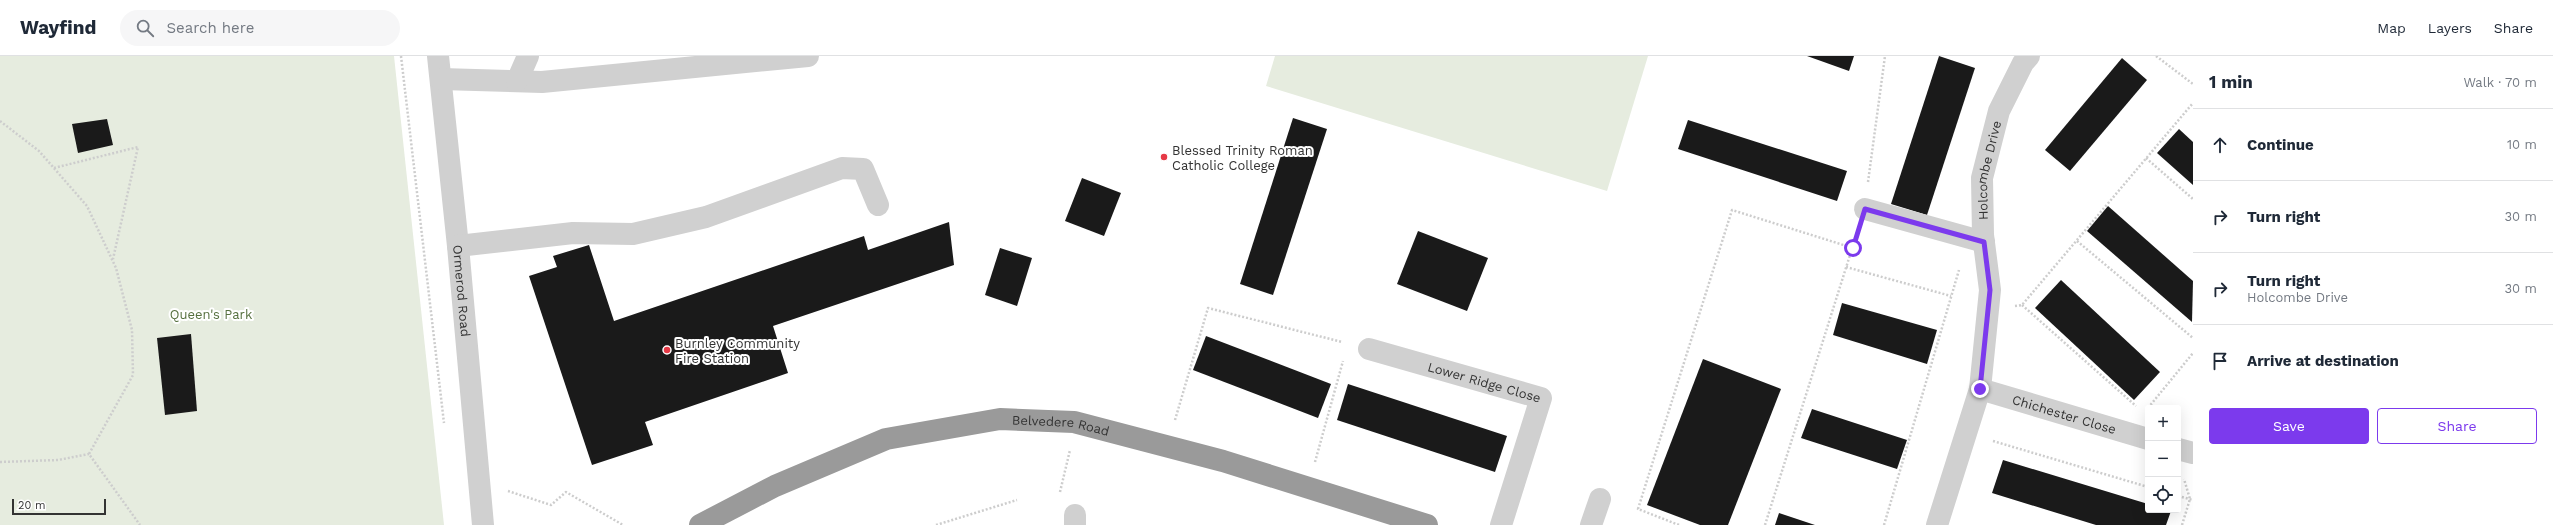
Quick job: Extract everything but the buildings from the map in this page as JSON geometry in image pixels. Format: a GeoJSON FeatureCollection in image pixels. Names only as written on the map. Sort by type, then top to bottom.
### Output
{"type":"FeatureCollection","features":[{"type":"Feature","properties":{"kind":"highway","name":"Belvedere Road"},"geometry":{"type":"LineString","coordinates":[[700,525],[775,486],[886,439],[1000,419],[1074,422],[1167,446],[1427,525]]}},
{"type":"Feature","properties":{"kind":"street","name":"Ormerod Road"},"geometry":{"type":"LineString","coordinates":[[438,56],[458,246],[483,525]]}},
{"type":"Feature","properties":{"kind":"street"},"geometry":{"type":"LineString","coordinates":[[517,81],[528,56]]}},
{"type":"Feature","properties":{"kind":"street"},"geometry":{"type":"LineString","coordinates":[[441,79],[542,82],[808,56]]}},
{"type":"Feature","properties":{"kind":"street","name":"Holcombe Drive"},"geometry":{"type":"LineString","coordinates":[[1937,525],[1968,434],[1980,389],[1990,290],[1976,240],[1982,178],[1999,111],[2022,58]]}},
{"type":"Feature","properties":{"kind":"street"},"geometry":{"type":"LineString","coordinates":[[458,246],[573,233],[633,234],[706,217],[842,168],[863,169],[878,205]]}},
{"type":"Feature","properties":{"kind":"street"},"geometry":{"type":"LineString","coordinates":[[1865,209],[1976,240]]}},
{"type":"Feature","properties":{"kind":"street","name":"Lower Ridge Close"},"geometry":{"type":"LineString","coordinates":[[1358,346],[1542,398],[1501,525]]}},
{"type":"Feature","properties":{"kind":"street","name":"Chichester Close"},"geometry":{"type":"LineString","coordinates":[[1980,389],[2145,439]]}},
{"type":"Feature","properties":{"kind":"street"},"geometry":{"type":"LineString","coordinates":[[2181,449],[2193,453]]}},
{"type":"Feature","properties":{"kind":"street"},"geometry":{"type":"LineString","coordinates":[[1591,525],[1600,499]]}},
{"type":"Feature","properties":{"kind":"path"},"geometry":{"type":"LineString","coordinates":[[401,56],[444,426]]}},
{"type":"Feature","properties":{"kind":"path"},"geometry":{"type":"LineString","coordinates":[[1765,525],[1865,209],[1885,56]]}},
{"type":"Feature","properties":{"kind":"path"},"geometry":{"type":"LineString","coordinates":[[2156,56],[2193,84]]}},
{"type":"Feature","properties":{"kind":"path"},"geometry":{"type":"LineString","coordinates":[[1989,308],[2022,305],[2193,103]]}},
{"type":"Feature","properties":{"kind":"path"},"geometry":{"type":"LineString","coordinates":[[0,121],[39,151],[87,206],[116,268],[132,330],[133,375],[89,454],[58,460],[0,462]]}},
{"type":"Feature","properties":{"kind":"path"},"geometry":{"type":"LineString","coordinates":[[54,168],[138,146],[113,259]]}},
{"type":"Feature","properties":{"kind":"path"},"geometry":{"type":"LineString","coordinates":[[2146,158],[2193,199]]}},
{"type":"Feature","properties":{"kind":"path"},"geometry":{"type":"LineString","coordinates":[[1679,525],[1638,509],[1732,210],[1853,248]]}},
{"type":"Feature","properties":{"kind":"path"},"geometry":{"type":"LineString","coordinates":[[1884,525],[1951,296],[1976,240]]}},
{"type":"Feature","properties":{"kind":"path"},"geometry":{"type":"LineString","coordinates":[[2077,241],[2193,338]]}},
{"type":"Feature","properties":{"kind":"path"},"geometry":{"type":"LineString","coordinates":[[1846,267],[1951,296]]}},
{"type":"Feature","properties":{"kind":"path"},"geometry":{"type":"LineString","coordinates":[[2022,305],[2142,411]]}},
{"type":"Feature","properties":{"kind":"path"},"geometry":{"type":"LineString","coordinates":[[1167,446],[1208,308],[1358,346],[1308,488]]}},
{"type":"Feature","properties":{"kind":"path"},"geometry":{"type":"LineString","coordinates":[[2150,405],[2193,353]]}},
{"type":"Feature","properties":{"kind":"path"},"geometry":{"type":"LineString","coordinates":[[1074,422],[1069,460],[1055,510],[1075,520]]}},
{"type":"Feature","properties":{"kind":"path"},"geometry":{"type":"LineString","coordinates":[[1968,434],[2145,486]]}},
{"type":"Feature","properties":{"kind":"path"},"geometry":{"type":"LineString","coordinates":[[89,454],[140,525]]}},
{"type":"Feature","properties":{"kind":"path"},"geometry":{"type":"LineString","coordinates":[[2182,472],[2191,500],[2182,525]]}},
{"type":"Feature","properties":{"kind":"path"},"geometry":{"type":"LineString","coordinates":[[479,482],[551,505],[566,492],[623,525]]}},
{"type":"Feature","properties":{"kind":"path"},"geometry":{"type":"LineString","coordinates":[[2181,497],[2191,500]]}},
{"type":"Feature","properties":{"kind":"path"},"geometry":{"type":"LineString","coordinates":[[936,525],[1017,500]]}},
{"type":"Feature","properties":{"kind":"green space","name":"Queen's Park"},"geometry":{"type":"Polygon","coordinates":[[[0,56],[394,56],[444,525],[0,525],[0,56]]]}},
{"type":"Feature","properties":{"kind":"green space"},"geometry":{"type":"Polygon","coordinates":[[[1275,56],[1648,56],[1607,191],[1266,86],[1275,56]]]}},
{"type":"Feature","properties":{"kind":"place","name":"Blessed Trinity Roman Catholic College"},"geometry":{"type":"Point","coordinates":[1164,157]}},
{"type":"Feature","properties":{"kind":"place","name":"Burnley Community Fire Station"},"geometry":{"type":"Point","coordinates":[667,350]}},
{"type":"Feature","properties":{"kind":"route"},"geometry":{"type":"LineString","coordinates":[[1853,248],[1865,209],[1984,242],[1990,290],[1980,389]]}}]}
